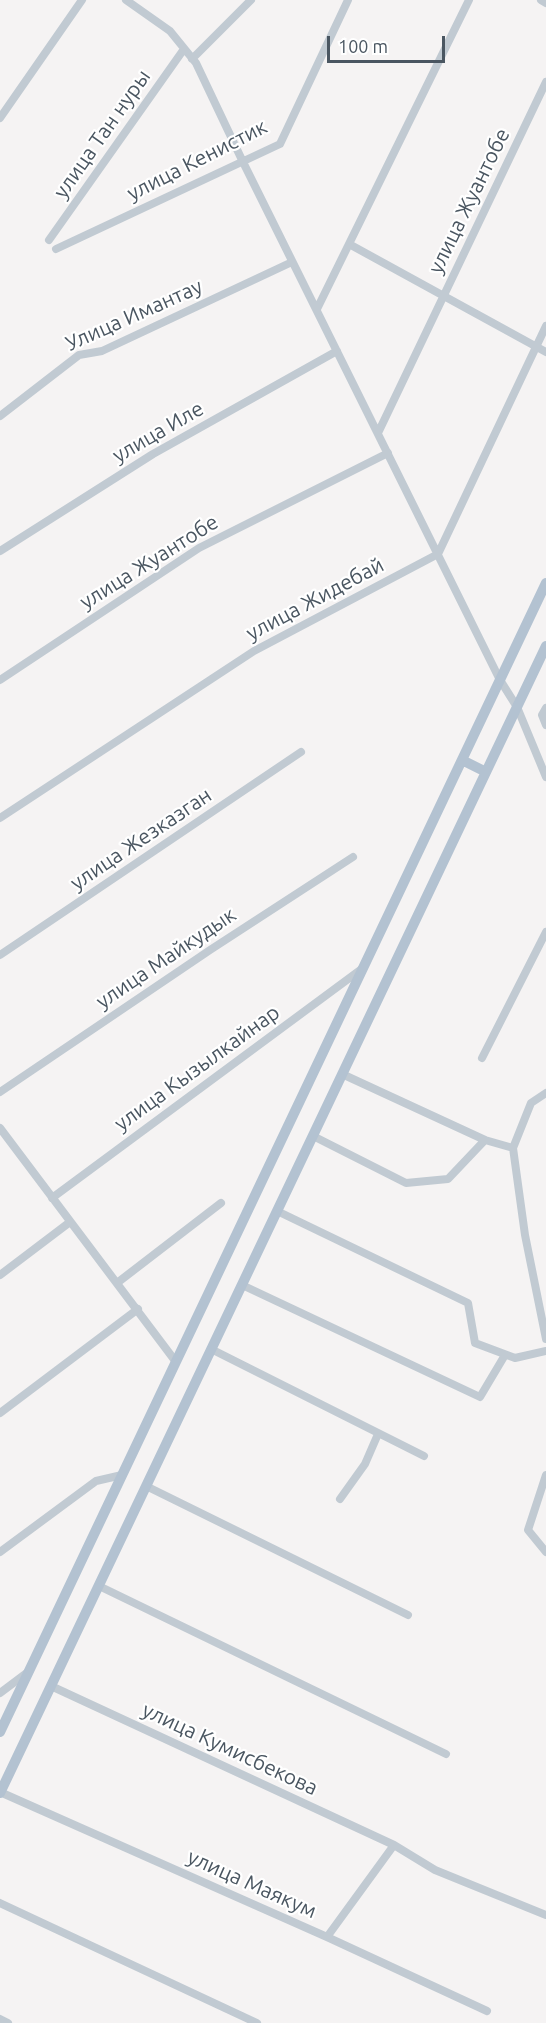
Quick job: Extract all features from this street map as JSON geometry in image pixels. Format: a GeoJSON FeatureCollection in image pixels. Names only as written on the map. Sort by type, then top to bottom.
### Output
{"type":"FeatureCollection","features":[{"type":"Feature","properties":{"kind":"main road"},"geometry":{"type":"LineString","coordinates":[[0,1732],[546,583]]}},
{"type":"Feature","properties":{"kind":"main road"},"geometry":{"type":"LineString","coordinates":[[0,1793],[546,646]]}},
{"type":"Feature","properties":{"kind":"main road"},"geometry":{"type":"LineString","coordinates":[[462,760],[486,772]]}},
{"type":"Feature","properties":{"kind":"street"},"geometry":{"type":"LineString","coordinates":[[0,118],[82,0]]}},
{"type":"Feature","properties":{"kind":"street"},"geometry":{"type":"LineString","coordinates":[[126,0],[170,31],[192,59],[500,680],[517,707],[546,777]]}},
{"type":"Feature","properties":{"kind":"street"},"geometry":{"type":"LineString","coordinates":[[192,59],[251,0]]}},
{"type":"Feature","properties":{"kind":"street","name":"улица Кенистик"},"geometry":{"type":"LineString","coordinates":[[56,249],[280,144],[348,0]]}},
{"type":"Feature","properties":{"kind":"street"},"geometry":{"type":"LineString","coordinates":[[317,309],[469,0]]}},
{"type":"Feature","properties":{"kind":"street"},"geometry":{"type":"LineString","coordinates":[[541,0],[546,3]]}},
{"type":"Feature","properties":{"kind":"street","name":"улица Тан нуры"},"geometry":{"type":"LineString","coordinates":[[49,240],[184,49]]}},
{"type":"Feature","properties":{"kind":"street","name":"улица Жуантобе"},"geometry":{"type":"LineString","coordinates":[[378,434],[546,82]]}},
{"type":"Feature","properties":{"kind":"street"},"geometry":{"type":"LineString","coordinates":[[349,244],[546,352]]}},
{"type":"Feature","properties":{"kind":"street","name":"Улица Имантау"},"geometry":{"type":"LineString","coordinates":[[0,417],[79,355],[102,351],[292,262]]}},
{"type":"Feature","properties":{"kind":"street"},"geometry":{"type":"LineString","coordinates":[[438,554],[546,326]]}},
{"type":"Feature","properties":{"kind":"street","name":"улица Иле"},"geometry":{"type":"LineString","coordinates":[[0,551],[153,454],[338,351]]}},
{"type":"Feature","properties":{"kind":"street","name":"улица Жуантобе"},"geometry":{"type":"LineString","coordinates":[[0,680],[199,548],[388,453]]}},
{"type":"Feature","properties":{"kind":"street","name":"улица Жидебай"},"geometry":{"type":"LineString","coordinates":[[0,818],[254,651],[438,554]]}},
{"type":"Feature","properties":{"kind":"street"},"geometry":{"type":"LineString","coordinates":[[546,708],[542,715],[546,725]]}},
{"type":"Feature","properties":{"kind":"street","name":"улица Жезказган"},"geometry":{"type":"LineString","coordinates":[[0,956],[301,752]]}},
{"type":"Feature","properties":{"kind":"street","name":"улица Майкудык"},"geometry":{"type":"LineString","coordinates":[[0,1092],[210,950],[353,857]]}},
{"type":"Feature","properties":{"kind":"street"},"geometry":{"type":"LineString","coordinates":[[482,1058],[546,932]]}},
{"type":"Feature","properties":{"kind":"street","name":"улица Кызылкайнар"},"geometry":{"type":"LineString","coordinates":[[52,1198],[363,968]]}},
{"type":"Feature","properties":{"kind":"street"},"geometry":{"type":"LineString","coordinates":[[342,1074],[485,1140],[513,1148]]}},
{"type":"Feature","properties":{"kind":"street"},"geometry":{"type":"LineString","coordinates":[[546,1093],[531,1103],[513,1148],[525,1235],[546,1339]]}},
{"type":"Feature","properties":{"kind":"street"},"geometry":{"type":"LineString","coordinates":[[2,1134],[176,1362]]}},
{"type":"Feature","properties":{"kind":"street"},"geometry":{"type":"LineString","coordinates":[[313,1136],[406,1183],[448,1179],[485,1140]]}},
{"type":"Feature","properties":{"kind":"street"},"geometry":{"type":"LineString","coordinates":[[117,1282],[221,1203]]}},
{"type":"Feature","properties":{"kind":"street"},"geometry":{"type":"LineString","coordinates":[[277,1211],[468,1303],[475,1343],[515,1358],[546,1351]]}},
{"type":"Feature","properties":{"kind":"street"},"geometry":{"type":"LineString","coordinates":[[0,1275],[70,1222]]}},
{"type":"Feature","properties":{"kind":"street"},"geometry":{"type":"LineString","coordinates":[[242,1285],[480,1397],[505,1355]]}},
{"type":"Feature","properties":{"kind":"street"},"geometry":{"type":"LineString","coordinates":[[0,1413],[137,1309]]}},
{"type":"Feature","properties":{"kind":"street"},"geometry":{"type":"LineString","coordinates":[[211,1349],[424,1456]]}},
{"type":"Feature","properties":{"kind":"street"},"geometry":{"type":"LineString","coordinates":[[340,1499],[365,1464],[378,1434]]}},
{"type":"Feature","properties":{"kind":"street"},"geometry":{"type":"LineString","coordinates":[[0,1552],[96,1481],[122,1475]]}},
{"type":"Feature","properties":{"kind":"street"},"geometry":{"type":"LineString","coordinates":[[546,1475],[528,1530],[546,1552]]}},
{"type":"Feature","properties":{"kind":"street"},"geometry":{"type":"LineString","coordinates":[[146,1486],[408,1615]]}},
{"type":"Feature","properties":{"kind":"street"},"geometry":{"type":"LineString","coordinates":[[99,1586],[446,1754]]}},
{"type":"Feature","properties":{"kind":"street"},"geometry":{"type":"LineString","coordinates":[[0,1693],[28,1672]]}},
{"type":"Feature","properties":{"kind":"street","name":"улица Кумисбекова"},"geometry":{"type":"LineString","coordinates":[[51,1686],[394,1845],[435,1870],[546,1915]]}},
{"type":"Feature","properties":{"kind":"street","name":"улица Маякум"},"geometry":{"type":"LineString","coordinates":[[0,1793],[327,1937],[487,2011]]}},
{"type":"Feature","properties":{"kind":"street"},"geometry":{"type":"LineString","coordinates":[[327,1937],[394,1845]]}},
{"type":"Feature","properties":{"kind":"street"},"geometry":{"type":"LineString","coordinates":[[0,1903],[257,2023]]}},
{"type":"Feature","properties":{"kind":"street"},"geometry":{"type":"LineString","coordinates":[[0,2019],[8,2023]]}}]}
